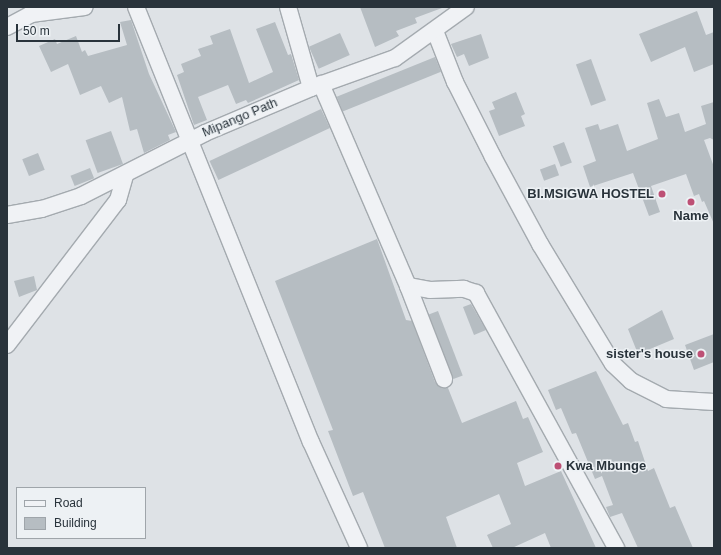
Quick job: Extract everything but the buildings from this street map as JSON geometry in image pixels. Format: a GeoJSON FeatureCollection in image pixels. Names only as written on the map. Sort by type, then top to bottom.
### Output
{"type":"FeatureCollection","features":[{"type":"Feature","properties":{"kind":"street"},"geometry":{"type":"LineString","coordinates":[[7,27],[31,14],[84,7]]}},
{"type":"Feature","properties":{"kind":"street"},"geometry":{"type":"LineString","coordinates":[[136,7],[191,140],[311,442],[359,548]]}},
{"type":"Feature","properties":{"kind":"street"},"geometry":{"type":"LineString","coordinates":[[288,7],[316,86],[408,286],[444,379]]}},
{"type":"Feature","properties":{"kind":"street","name":"Mipango Path"},"geometry":{"type":"LineString","coordinates":[[7,215],[42,209],[81,196],[125,175],[191,140],[316,86],[395,58],[435,31],[466,7]]}},
{"type":"Feature","properties":{"kind":"street"},"geometry":{"type":"LineString","coordinates":[[435,31],[455,82],[493,157],[540,244],[610,359],[631,381],[666,399],[714,402]]}},
{"type":"Feature","properties":{"kind":"street"},"geometry":{"type":"LineString","coordinates":[[7,345],[118,200],[125,175]]}},
{"type":"Feature","properties":{"kind":"street"},"geometry":{"type":"LineString","coordinates":[[408,286],[430,290],[464,289],[476,293],[616,548]]}},
{"type":"Feature","properties":{"kind":"place","name":"BI.MSIGWA HOSTEL"},"geometry":{"type":"Point","coordinates":[662,194]}},
{"type":"Feature","properties":{"kind":"place","name":"Name"},"geometry":{"type":"Point","coordinates":[691,202]}},
{"type":"Feature","properties":{"kind":"place","name":"sister's house"},"geometry":{"type":"Point","coordinates":[701,354]}},
{"type":"Feature","properties":{"kind":"place","name":"Kwa Mbunge"},"geometry":{"type":"Point","coordinates":[558,466]}}]}
